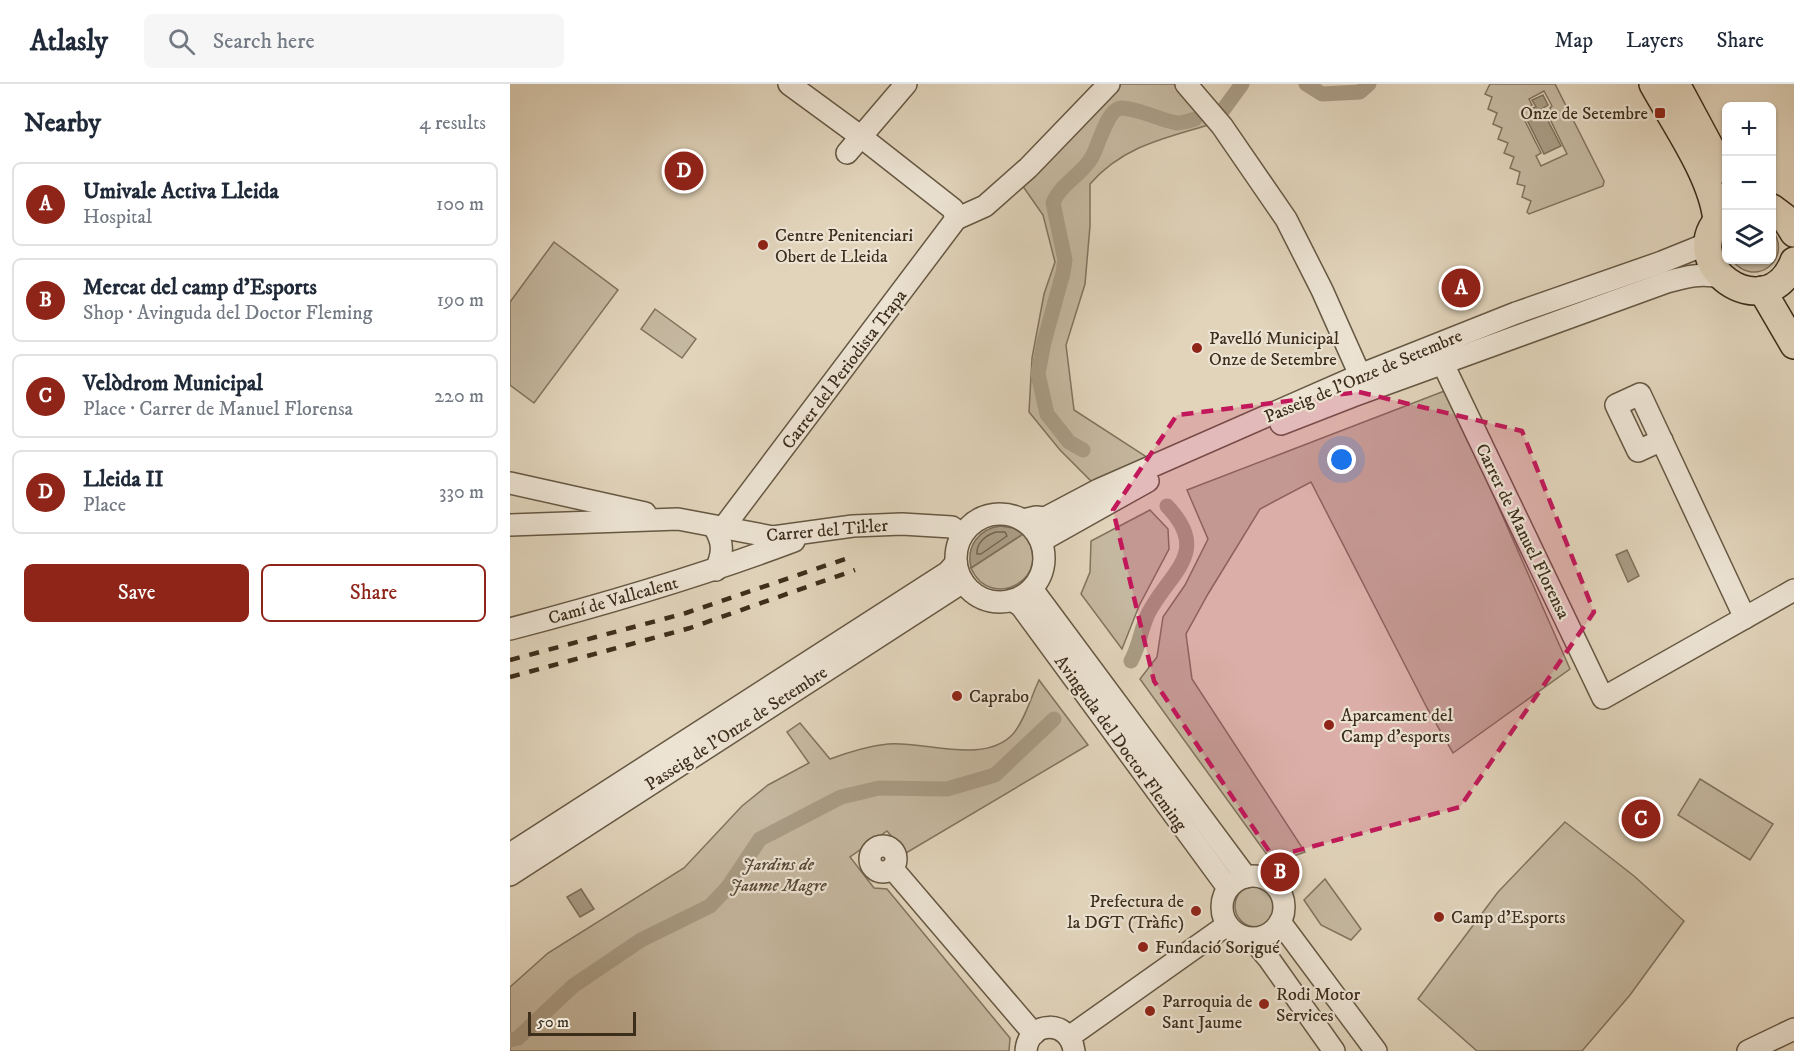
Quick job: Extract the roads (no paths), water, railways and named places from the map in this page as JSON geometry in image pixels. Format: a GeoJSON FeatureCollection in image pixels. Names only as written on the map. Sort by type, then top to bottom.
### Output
{"type":"FeatureCollection","features":[{"type":"Feature","properties":{"kind":"main road"},"geometry":{"type":"LineString","coordinates":[[1653,84],[1703,175],[1715,205],[1717,225],[1710,260],[1722,278],[1740,289],[1762,290],[1779,282],[1794,264]]}},
{"type":"Feature","properties":{"kind":"main road"},"geometry":{"type":"LineString","coordinates":[[1676,84],[1712,151],[1722,165]]}},
{"type":"Feature","properties":{"kind":"main road"},"geometry":{"type":"LineString","coordinates":[[1762,290],[1794,345]]}},
{"type":"Feature","properties":{"kind":"street"},"geometry":{"type":"LineString","coordinates":[[789,84],[860,135],[953,209],[956,219]]}},
{"type":"Feature","properties":{"kind":"street"},"geometry":{"type":"LineString","coordinates":[[847,153],[860,135],[906,84]]}},
{"type":"Feature","properties":{"kind":"street","name":"Carrer del Periodista Trapa"},"geometry":{"type":"LineString","coordinates":[[719,528],[727,522],[759,482],[956,219],[985,206],[1028,168],[1109,84]]}},
{"type":"Feature","properties":{"kind":"street"},"geometry":{"type":"LineString","coordinates":[[1186,84],[1222,126],[1286,219],[1322,290],[1360,375]]}},
{"type":"Feature","properties":{"kind":"street","name":"Passeig de l'Onze de Setembre"},"geometry":{"type":"LineString","coordinates":[[1023,520],[1036,517],[1045,518],[1098,490],[1360,375],[1516,313],[1662,262],[1717,225]]}},
{"type":"Feature","properties":{"kind":"street","name":"Passeig de l'Onze de Setembre"},"geometry":{"type":"LineString","coordinates":[[1041,541],[1165,471],[1353,396],[1667,282],[1709,274],[1722,278]]}},
{"type":"Feature","properties":{"kind":"street","name":"Carrer de Manuel Florensa"},"geometry":{"type":"LineString","coordinates":[[1443,364],[1603,698],[1745,618]]}},
{"type":"Feature","properties":{"kind":"street"},"geometry":{"type":"LineString","coordinates":[[1662,440],[1745,618],[1794,590]]}},
{"type":"Feature","properties":{"kind":"street","name":"Carrer del Periodista Trapa"},"geometry":{"type":"LineString","coordinates":[[685,521],[708,518],[729,508],[759,482]]}},
{"type":"Feature","properties":{"kind":"street","name":"Carrer del Periodista Trapa"},"geometry":{"type":"LineString","coordinates":[[752,534],[743,524],[743,516],[744,509],[759,482]]}},
{"type":"Feature","properties":{"kind":"street"},"geometry":{"type":"LineString","coordinates":[[510,483],[685,521]]}},
{"type":"Feature","properties":{"kind":"street"},"geometry":{"type":"LineString","coordinates":[[996,513],[1010,514],[1023,520],[1034,529],[1041,541],[1044,566],[1039,578],[1032,589],[1012,600],[998,602],[984,599],[972,592],[960,573],[957,549],[962,535],[971,524],[982,517],[996,513]]}},
{"type":"Feature","properties":{"kind":"street","name":"Carrer del Til·ler"},"geometry":{"type":"LineString","coordinates":[[510,525],[685,521],[773,537],[853,526],[902,524],[952,527],[962,535]]}},
{"type":"Feature","properties":{"kind":"street"},"geometry":{"type":"LineString","coordinates":[[716,570],[723,547],[719,528]]}},
{"type":"Feature","properties":{"kind":"street","name":"Camí de Vallcalent"},"geometry":{"type":"LineString","coordinates":[[510,629],[591,608],[716,570],[817,531]]}},
{"type":"Feature","properties":{"kind":"street","name":"Passeig de l'Onze de Setembre"},"geometry":{"type":"LineString","coordinates":[[513,848],[948,572],[960,573]]}},
{"type":"Feature","properties":{"kind":"street","name":"Passeig de l'Onze de Setembre"},"geometry":{"type":"LineString","coordinates":[[510,875],[960,573]]}},
{"type":"Feature","properties":{"kind":"street","name":"Avinguda del Doctor Fleming"},"geometry":{"type":"LineString","coordinates":[[1032,589],[1237,882]]}},
{"type":"Feature","properties":{"kind":"street","name":"Avinguda del Doctor Fleming"},"geometry":{"type":"LineString","coordinates":[[1012,600],[1025,612],[1237,882]]}},
{"type":"Feature","properties":{"kind":"street"},"geometry":{"type":"LineString","coordinates":[[892,868],[1030,1042],[1044,1028],[1055,1028],[1071,1044],[1227,925]]}},
{"type":"Feature","properties":{"kind":"street"},"geometry":{"type":"LineString","coordinates":[[1258,877],[1267,879],[1279,891],[1283,901],[1284,912],[1280,922],[1269,934],[1252,939],[1238,935],[1227,925],[1221,908],[1222,899],[1237,882],[1258,877]]}},
{"type":"Feature","properties":{"kind":"street"},"geometry":{"type":"LineString","coordinates":[[1280,922],[1376,1051]]}},
{"type":"Feature","properties":{"kind":"street"},"geometry":{"type":"LineString","coordinates":[[1252,939],[1335,1051]]}},
{"type":"Feature","properties":{"kind":"street"},"geometry":{"type":"LineString","coordinates":[[1748,1051],[1794,1029]]}},
{"type":"Feature","properties":{"kind":"water"},"geometry":{"type":"Polygon","coordinates":[[[1543,95],[1548,105],[1542,109],[1561,146],[1544,154],[1527,120],[1534,116],[1530,109],[1536,107],[1532,100],[1543,95]]]}},
{"type":"Feature","properties":{"kind":"water"},"geometry":{"type":"Polygon","coordinates":[[[1000,526],[1013,528],[1023,534],[971,568],[970,553],[975,540],[985,531],[1000,526]]]}},
{"type":"Feature","properties":{"kind":"water"},"geometry":{"type":"Polygon","coordinates":[[[1627,550],[1639,576],[1628,582],[1616,555],[1627,550]]]}},
{"type":"Feature","properties":{"kind":"water"},"geometry":{"type":"Polygon","coordinates":[[[581,889],[594,909],[580,917],[567,897],[581,889]]]}},
{"type":"Feature","properties":{"kind":"waterway"},"geometry":{"type":"LineString","coordinates":[[1223,110],[1242,84]]}},
{"type":"Feature","properties":{"kind":"waterway"},"geometry":{"type":"LineString","coordinates":[[1306,84],[1322,94],[1360,92],[1369,84]]}},
{"type":"Feature","properties":{"kind":"waterway"},"geometry":{"type":"LineString","coordinates":[[1083,450],[1069,442],[1047,414],[1038,374],[1065,260],[1053,203],[1061,190],[1088,163],[1108,120],[1117,110],[1122,108],[1136,110],[1177,123],[1195,119]]}},
{"type":"Feature","properties":{"kind":"waterway"},"geometry":{"type":"LineString","coordinates":[[1131,661],[1149,612],[1176,573],[1183,561],[1186,549],[1186,536],[1180,522],[1167,506]]}},
{"type":"Feature","properties":{"kind":"waterway"},"geometry":{"type":"LineString","coordinates":[[510,1040],[518,1038],[573,986],[641,940],[710,906],[728,887],[760,839],[841,797],[879,788],[947,789],[995,775],[1054,719]]}},
{"type":"Feature","properties":{"kind":"railway"},"geometry":{"type":"LineString","coordinates":[[510,660],[686,613],[851,557]]}},
{"type":"Feature","properties":{"kind":"railway"},"geometry":{"type":"LineString","coordinates":[[510,677],[690,628],[855,570]]}},
{"type":"Feature","properties":{"kind":"place","name":"Onze de Setembre"},"geometry":{"type":"Point","coordinates":[1660,113]}},
{"type":"Feature","properties":{"kind":"place","name":"Lleida II"},"geometry":{"type":"Point","coordinates":[684,171]}},
{"type":"Feature","properties":{"kind":"place","name":"Centre Penitenciari Obert de Lleida"},"geometry":{"type":"Point","coordinates":[763,245]}},
{"type":"Feature","properties":{"kind":"place","name":"Umivale Activa Lleida"},"geometry":{"type":"Point","coordinates":[1461,288]}},
{"type":"Feature","properties":{"kind":"place","name":"Pavelló Municipal Onze de Setembre"},"geometry":{"type":"Point","coordinates":[1197,348]}},
{"type":"Feature","properties":{"kind":"place","name":"Caprabo"},"geometry":{"type":"Point","coordinates":[957,696]}},
{"type":"Feature","properties":{"kind":"place","name":"Aparcament del Camp d'esports"},"geometry":{"type":"Point","coordinates":[1329,725]}},
{"type":"Feature","properties":{"kind":"place","name":"Velòdrom Municipal"},"geometry":{"type":"Point","coordinates":[1641,819]}},
{"type":"Feature","properties":{"kind":"place","name":"Mercat del camp d'Esports"},"geometry":{"type":"Point","coordinates":[1280,872]}},
{"type":"Feature","properties":{"kind":"place","name":"Prefectura de la DGT (Tràfic)"},"geometry":{"type":"Point","coordinates":[1196,911]}},
{"type":"Feature","properties":{"kind":"place","name":"Camp d'Esports"},"geometry":{"type":"Point","coordinates":[1439,917]}},
{"type":"Feature","properties":{"kind":"place","name":"Fundació Sorigué"},"geometry":{"type":"Point","coordinates":[1143,947]}},
{"type":"Feature","properties":{"kind":"place","name":"Rodi Motor Services"},"geometry":{"type":"Point","coordinates":[1264,1004]}},
{"type":"Feature","properties":{"kind":"place","name":"Parroquia de Sant Jaume"},"geometry":{"type":"Point","coordinates":[1150,1011]}},
{"type":"Feature","properties":{"kind":"park label","name":"Jardins de Jaume Magre"},"geometry":{"type":"Point","coordinates":[778,874]}}]}
